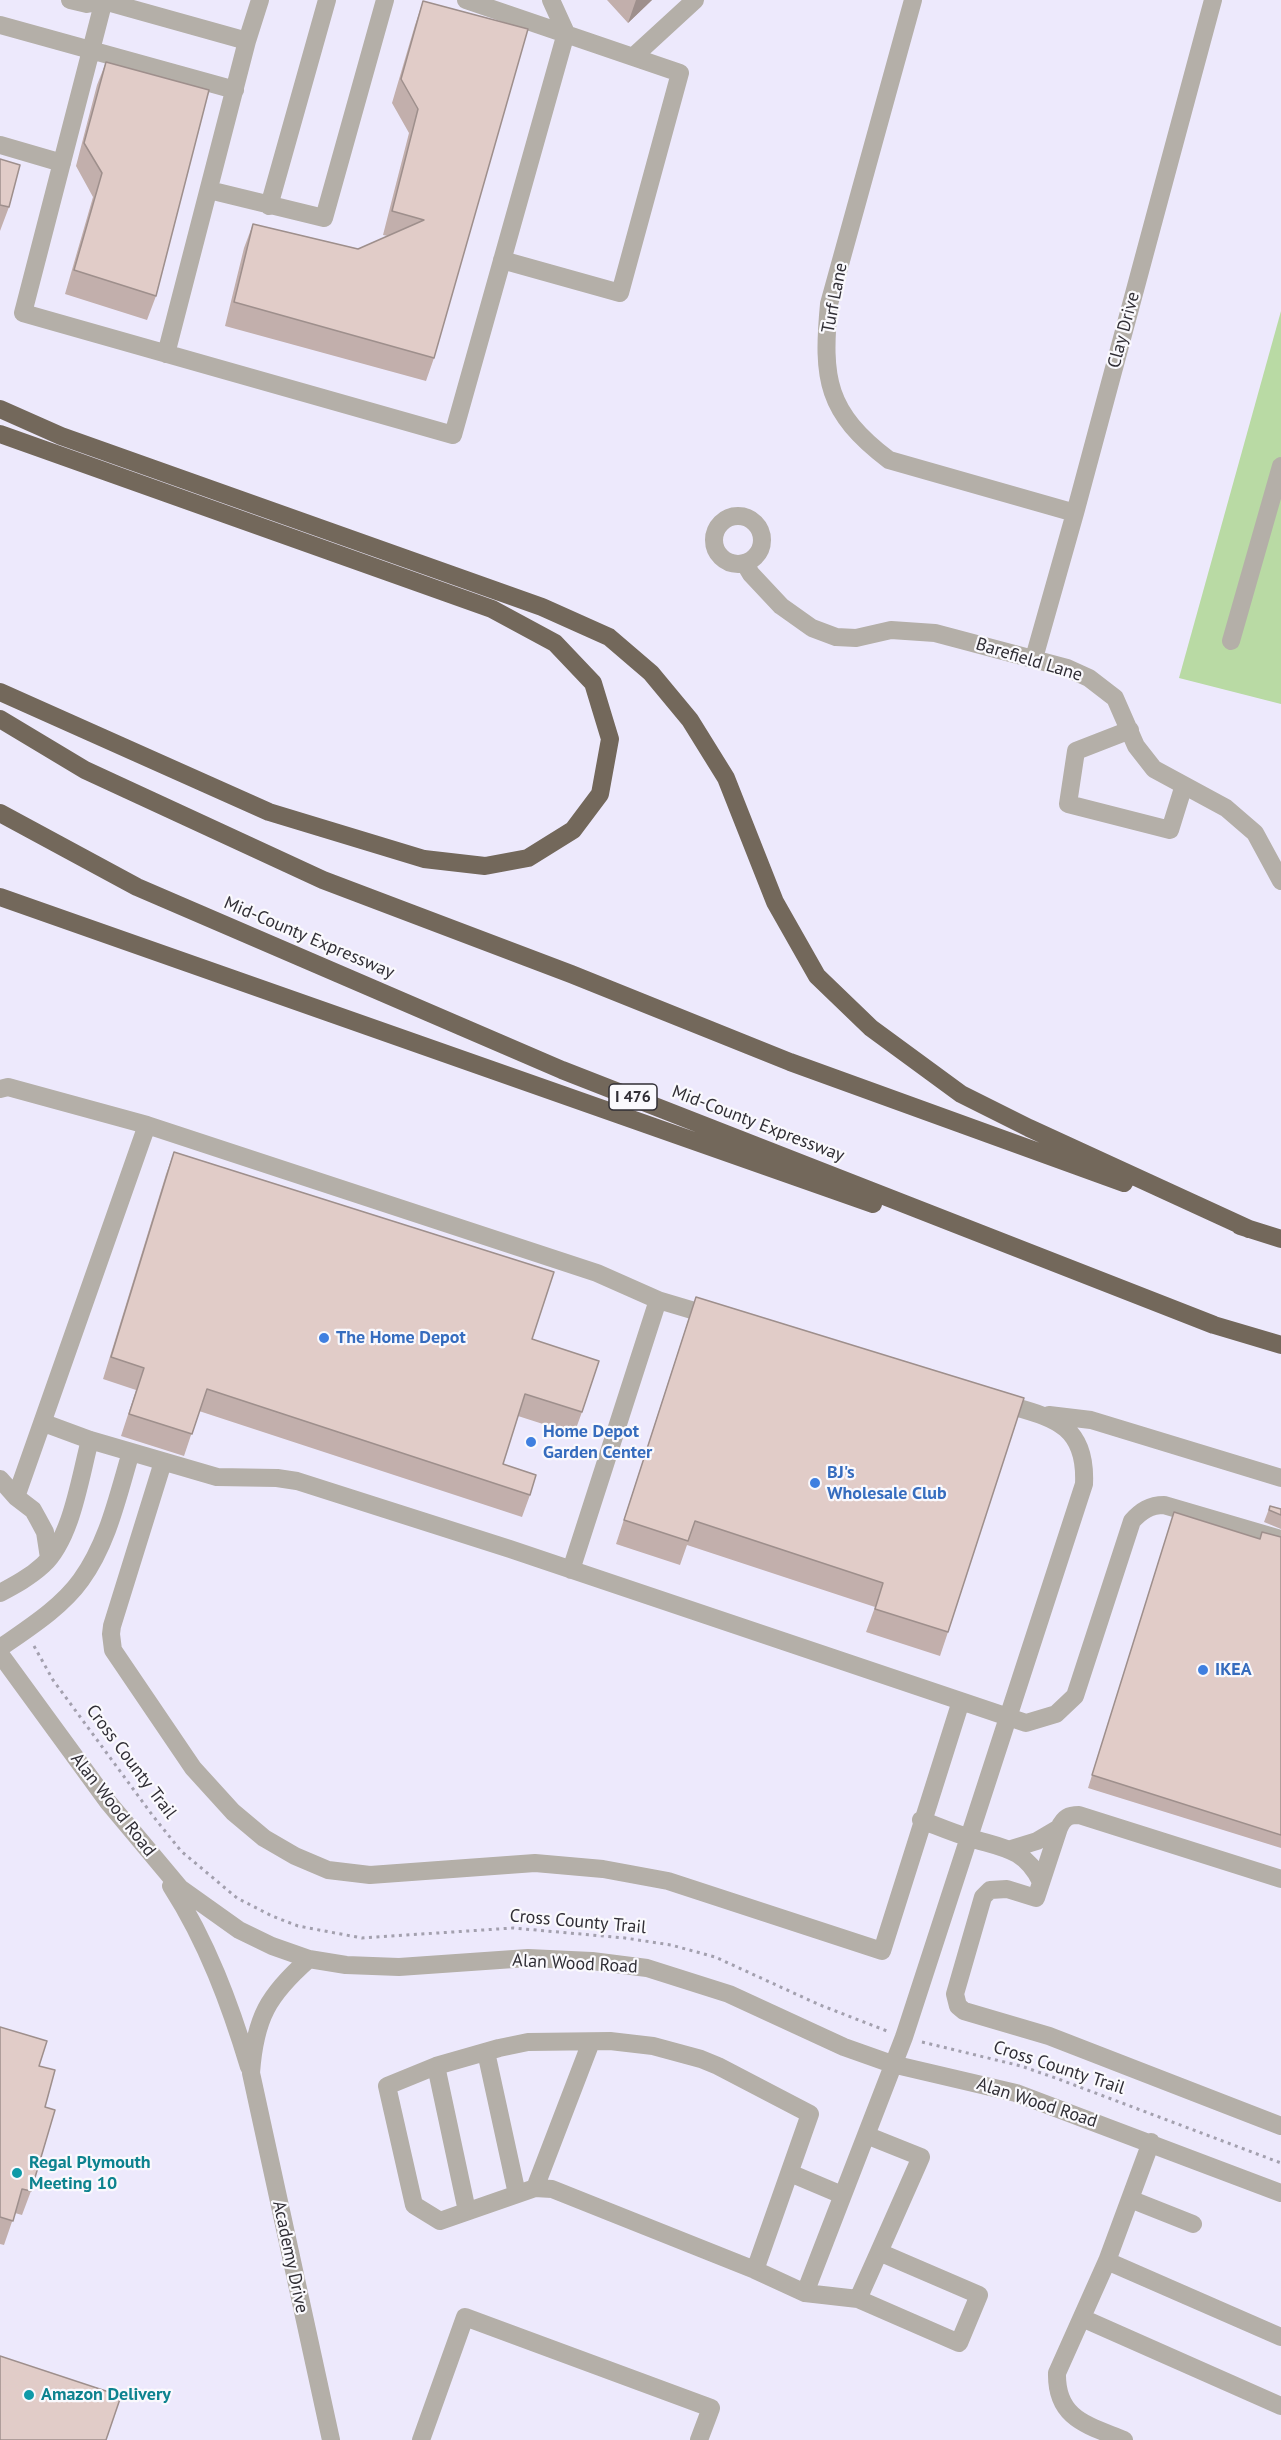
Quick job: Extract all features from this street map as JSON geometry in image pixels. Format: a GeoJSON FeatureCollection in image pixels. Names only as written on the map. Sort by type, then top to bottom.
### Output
{"type":"FeatureCollection","features":[{"type":"Feature","properties":{"kind":"highway"},"geometry":{"type":"LineString","coordinates":[[0,409],[61,436],[542,607],[609,637],[651,673],[690,720],[726,778],[775,902],[817,976],[871,1028],[961,1094],[1029,1128],[1250,1229]]}},
{"type":"Feature","properties":{"kind":"highway"},"geometry":{"type":"LineString","coordinates":[[0,434],[492,609],[555,643],[593,683],[610,739],[600,794],[573,830],[528,858],[484,866],[424,859],[269,812],[0,692]]}},
{"type":"Feature","properties":{"kind":"highway"},"geometry":{"type":"LineString","coordinates":[[0,719],[85,770],[323,880],[571,974],[790,1062],[1281,1239]]}},
{"type":"Feature","properties":{"kind":"highway","name":"Mid-County Expressway"},"geometry":{"type":"LineString","coordinates":[[0,813],[136,887],[562,1070],[1214,1325],[1281,1345]]}},
{"type":"Feature","properties":{"kind":"highway"},"geometry":{"type":"LineString","coordinates":[[0,897],[1214,1325]]}},
{"type":"Feature","properties":{"kind":"street"},"geometry":{"type":"LineString","coordinates":[[70,0],[87,4],[104,0],[247,41]]}},
{"type":"Feature","properties":{"kind":"street"},"geometry":{"type":"LineString","coordinates":[[104,0],[23,314],[453,435],[566,33],[551,0]]}},
{"type":"Feature","properties":{"kind":"street"},"geometry":{"type":"LineString","coordinates":[[166,354],[247,41],[261,0]]}},
{"type":"Feature","properties":{"kind":"street"},"geometry":{"type":"LineString","coordinates":[[269,206],[327,0]]}},
{"type":"Feature","properties":{"kind":"street"},"geometry":{"type":"LineString","coordinates":[[209,190],[324,218],[385,0]]}},
{"type":"Feature","properties":{"kind":"street"},"geometry":{"type":"LineString","coordinates":[[466,0],[680,73],[620,293],[502,260]]}},
{"type":"Feature","properties":{"kind":"street"},"geometry":{"type":"LineString","coordinates":[[633,57],[695,0]]}},
{"type":"Feature","properties":{"kind":"street","name":"Turf Lane"},"geometry":{"type":"LineString","coordinates":[[913,0],[830,304],[825,347],[830,389],[847,420],[866,442],[889,460],[1075,513]]}},
{"type":"Feature","properties":{"kind":"street","name":"Clay Drive"},"geometry":{"type":"LineString","coordinates":[[1034,658],[1213,0]]}},
{"type":"Feature","properties":{"kind":"street"},"geometry":{"type":"LineString","coordinates":[[0,25],[235,90]]}},
{"type":"Feature","properties":{"kind":"street"},"geometry":{"type":"LineString","coordinates":[[0,145],[62,163]]}},
{"type":"Feature","properties":{"kind":"street"},"geometry":{"type":"LineString","coordinates":[[1231,641],[1276,502],[1281,466]]}},
{"type":"Feature","properties":{"kind":"street","name":"Barefield Lane"},"geometry":{"type":"LineString","coordinates":[[746,564],[751,574],[781,606],[812,628],[836,637],[856,638],[891,630],[935,633],[1067,668],[1102,687],[1115,698],[1136,746],[1154,769],[1226,808],[1255,832],[1281,881]]}},
{"type":"Feature","properties":{"kind":"street"},"geometry":{"type":"LineString","coordinates":[[1130,729],[1076,751],[1068,804],[1170,830],[1184,785]]}},
{"type":"Feature","properties":{"kind":"street"},"geometry":{"type":"LineString","coordinates":[[0,1089],[8,1087],[147,1125],[597,1273],[658,1300],[727,1321]]}},
{"type":"Feature","properties":{"kind":"street"},"geometry":{"type":"LineString","coordinates":[[16,1497],[44,1423],[147,1125]]}},
{"type":"Feature","properties":{"kind":"street"},"geometry":{"type":"LineString","coordinates":[[571,1570],[658,1300]]}},
{"type":"Feature","properties":{"kind":"street"},"geometry":{"type":"LineString","coordinates":[[805,2293],[904,2037],[1084,1484],[1081,1455],[1068,1429],[1056,1421],[978,1396]]}},
{"type":"Feature","properties":{"kind":"street"},"geometry":{"type":"LineString","coordinates":[[1035,1414],[1091,1420],[1281,1478]]}},
{"type":"Feature","properties":{"kind":"street"},"geometry":{"type":"LineString","coordinates":[[44,1423],[90,1440],[217,1477],[277,1478],[297,1481],[571,1570],[1026,1723],[1043,1719],[1062,1710],[1075,1696],[1132,1521],[1144,1510],[1156,1505],[1164,1505],[1281,1539]]}},
{"type":"Feature","properties":{"kind":"street"},"geometry":{"type":"LineString","coordinates":[[0,1593],[28,1577],[50,1558],[61,1540],[70,1517],[90,1440]]}},
{"type":"Feature","properties":{"kind":"street"},"geometry":{"type":"LineString","coordinates":[[0,1648],[26,1630],[80,1582],[96,1556],[131,1452]]}},
{"type":"Feature","properties":{"kind":"street"},"geometry":{"type":"LineString","coordinates":[[163,1462],[112,1626],[113,1650],[193,1768],[222,1800],[264,1838],[305,1861],[328,1870],[362,1875],[512,1863],[548,1863],[603,1869],[668,1881],[882,1951],[921,1820],[961,1701]]}},
{"type":"Feature","properties":{"kind":"street"},"geometry":{"type":"LineString","coordinates":[[0,1479],[16,1497],[33,1510],[45,1532],[50,1558]]}},
{"type":"Feature","properties":{"kind":"street","name":"Alan Wood Road"},"geometry":{"type":"LineString","coordinates":[[0,1654],[108,1802],[180,1888],[239,1930],[272,1946],[309,1959],[346,1965],[399,1967],[528,1958],[592,1961],[647,1968],[729,1994],[844,2047],[892,2064],[1016,2093],[1151,2142],[1281,2193]]}},
{"type":"Feature","properties":{"kind":"street"},"geometry":{"type":"LineString","coordinates":[[1281,1879],[1079,1815],[1070,1815],[1063,1820],[1059,1828],[1036,1898],[999,1889],[990,1890],[983,1897],[956,1986],[958,2006],[964,2011],[1049,2036],[1281,2126]]}},
{"type":"Feature","properties":{"kind":"street"},"geometry":{"type":"LineString","coordinates":[[921,1820],[968,1838],[1011,1849],[1035,1869],[1041,1882]]}},
{"type":"Feature","properties":{"kind":"street"},"geometry":{"type":"LineString","coordinates":[[1011,1849],[1037,1841],[1059,1828]]}},
{"type":"Feature","properties":{"kind":"street","name":"Academy Drive"},"geometry":{"type":"LineString","coordinates":[[147,1850],[181,1902],[218,1976],[234,2019],[250,2073],[331,2440]]}},
{"type":"Feature","properties":{"kind":"street","name":"Academy Drive"},"geometry":{"type":"LineString","coordinates":[[250,2073],[252,2055],[264,2009],[284,1982],[309,1959]]}},
{"type":"Feature","properties":{"kind":"street"},"geometry":{"type":"LineString","coordinates":[[755,2270],[810,2114],[718,2066],[653,2046],[610,2041],[528,2043],[436,2066],[387,2086],[414,2205],[440,2221],[535,2188],[552,2189],[755,2270],[805,2293],[858,2299],[959,2343],[979,2295],[879,2252]]}},
{"type":"Feature","properties":{"kind":"street"},"geometry":{"type":"LineString","coordinates":[[535,2188],[591,2042]]}},
{"type":"Feature","properties":{"kind":"street"},"geometry":{"type":"LineString","coordinates":[[486,2052],[517,2194]]}},
{"type":"Feature","properties":{"kind":"street"},"geometry":{"type":"LineString","coordinates":[[436,2066],[467,2211]]}},
{"type":"Feature","properties":{"kind":"street"},"geometry":{"type":"LineString","coordinates":[[858,2299],[921,2157],[866,2135]]}},
{"type":"Feature","properties":{"kind":"street"},"geometry":{"type":"LineString","coordinates":[[1124,2440],[1082,2422],[1070,2414],[1061,2402],[1057,2388],[1057,2373],[1107,2261],[1151,2142]]}},
{"type":"Feature","properties":{"kind":"street"},"geometry":{"type":"LineString","coordinates":[[790,2173],[842,2195]]}},
{"type":"Feature","properties":{"kind":"street"},"geometry":{"type":"LineString","coordinates":[[1130,2199],[1193,2224]]}},
{"type":"Feature","properties":{"kind":"street"},"geometry":{"type":"LineString","coordinates":[[1107,2261],[1281,2337]]}},
{"type":"Feature","properties":{"kind":"street"},"geometry":{"type":"LineString","coordinates":[[421,2440],[465,2317],[711,2408],[699,2440]]}},
{"type":"Feature","properties":{"kind":"street"},"geometry":{"type":"LineString","coordinates":[[1082,2318],[1281,2406]]}},
{"type":"Feature","properties":{"kind":"path","name":"Cross County Trail"},"geometry":{"type":"LineString","coordinates":[[26,1630],[53,1680],[181,1851],[237,1898],[272,1916],[298,1926],[362,1938],[513,1928],[614,1936],[671,1945],[715,1957],[820,2005],[904,2037],[1021,2066],[1281,2163]]}},
{"type":"Feature","properties":{"kind":"green space"},"geometry":{"type":"Polygon","coordinates":[[[1281,311],[1281,704],[1179,678],[1281,311]]]}},
{"type":"Feature","properties":{"kind":"building"},"geometry":{"type":"Polygon","coordinates":[[[423,1],[528,29],[434,358],[234,302],[253,224],[358,249],[424,220],[392,211],[418,109],[401,79],[423,1]]]}},
{"type":"Feature","properties":{"kind":"building"},"geometry":{"type":"Polygon","coordinates":[[[106,62],[209,90],[156,296],[74,270],[102,173],[84,143],[106,62]]]}},
{"type":"Feature","properties":{"kind":"building"},"geometry":{"type":"Polygon","coordinates":[[[0,159],[20,165],[9,207],[0,205],[0,159]]]}},
{"type":"Feature","properties":{"kind":"building","name":"The Home Depot"},"geometry":{"type":"Polygon","coordinates":[[[174,1152],[554,1272],[532,1339],[599,1361],[582,1412],[525,1394],[503,1464],[536,1475],[530,1495],[207,1389],[192,1434],[129,1414],[144,1368],[111,1357],[174,1152]]]}},
{"type":"Feature","properties":{"kind":"building","name":"BJ's Wholesale Club"},"geometry":{"type":"Polygon","coordinates":[[[696,1297],[1024,1398],[948,1632],[875,1609],[883,1583],[695,1521],[688,1541],[624,1520],[696,1297]]]}},
{"type":"Feature","properties":{"kind":"building"},"geometry":{"type":"Polygon","coordinates":[[[1270,1506],[1281,1509],[1281,1515],[1269,1510],[1270,1506]]]}},
{"type":"Feature","properties":{"kind":"building","name":"IKEA"},"geometry":{"type":"Polygon","coordinates":[[[1174,1512],[1260,1539],[1262,1532],[1281,1537],[1281,1835],[1092,1775],[1174,1512]]]}},
{"type":"Feature","properties":{"kind":"building","name":"Regal Plymouth Meeting 10"},"geometry":{"type":"Polygon","coordinates":[[[0,2027],[47,2041],[39,2066],[55,2070],[45,2107],[55,2110],[31,2191],[22,2189],[13,2221],[0,2217],[0,2027]]]}},
{"type":"Feature","properties":{"kind":"building","name":"Amazon Delivery"},"geometry":{"type":"Polygon","coordinates":[[[0,2356],[121,2396],[106,2440],[0,2440],[0,2356]]]}},
{"type":"Feature","properties":{"kind":"place","name":"The Home Depot"},"geometry":{"type":"Point","coordinates":[324,1338]}},
{"type":"Feature","properties":{"kind":"place","name":"Home Depot Garden Center"},"geometry":{"type":"Point","coordinates":[531,1442]}},
{"type":"Feature","properties":{"kind":"place","name":"BJ's Wholesale Club"},"geometry":{"type":"Point","coordinates":[815,1483]}},
{"type":"Feature","properties":{"kind":"place","name":"IKEA"},"geometry":{"type":"Point","coordinates":[1203,1670]}},
{"type":"Feature","properties":{"kind":"place","name":"Regal Plymouth Meeting 10"},"geometry":{"type":"Point","coordinates":[17,2173]}},
{"type":"Feature","properties":{"kind":"place","name":"Amazon Delivery"},"geometry":{"type":"Point","coordinates":[29,2395]}}]}
